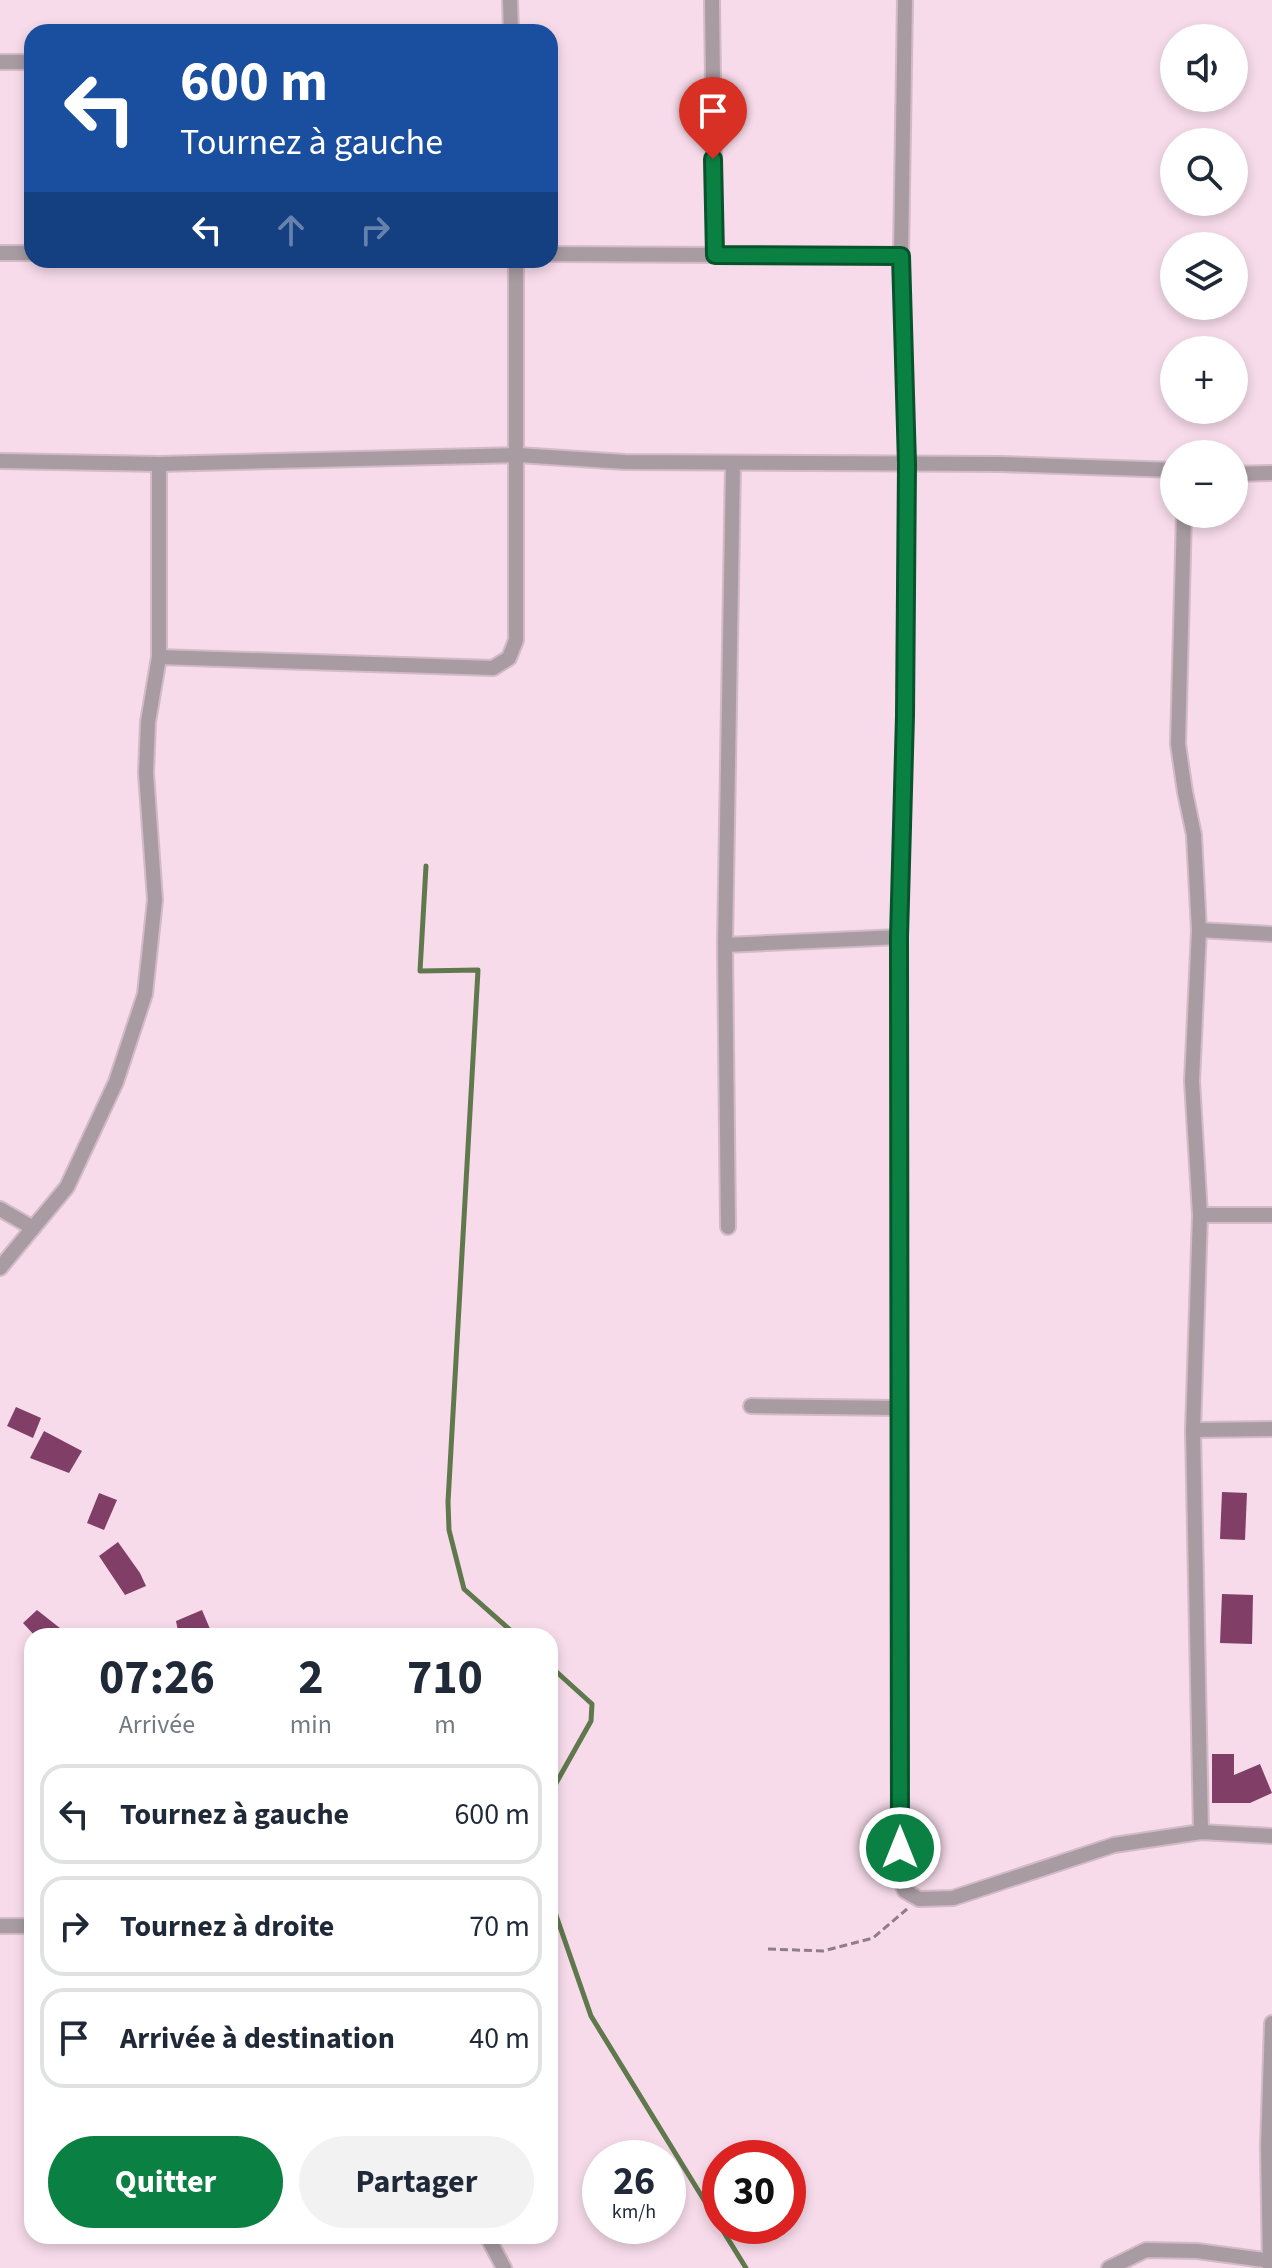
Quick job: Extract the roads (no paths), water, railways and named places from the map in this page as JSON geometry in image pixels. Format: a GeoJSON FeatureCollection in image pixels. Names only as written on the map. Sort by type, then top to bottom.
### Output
{"type":"FeatureCollection","features":[{"type":"Feature","properties":{"kind":"street"},"geometry":{"type":"LineString","coordinates":[[510,0],[511,24]]}},
{"type":"Feature","properties":{"kind":"street"},"geometry":{"type":"LineString","coordinates":[[712,0],[715,255]]}},
{"type":"Feature","properties":{"kind":"street"},"geometry":{"type":"LineString","coordinates":[[905,0],[901,256],[907,464],[899,937],[900,1879],[905,1891],[919,1899],[953,1898],[1114,1845],[1201,1832],[1272,1836]]}},
{"type":"Feature","properties":{"kind":"street"},"geometry":{"type":"LineString","coordinates":[[0,62],[24,62]]}},
{"type":"Feature","properties":{"kind":"street"},"geometry":{"type":"LineString","coordinates":[[0,253],[24,253]]}},
{"type":"Feature","properties":{"kind":"street"},"geometry":{"type":"LineString","coordinates":[[558,254],[901,256]]}},
{"type":"Feature","properties":{"kind":"street"},"geometry":{"type":"LineString","coordinates":[[159,657],[493,668],[509,658],[516,640],[516,268]]}},
{"type":"Feature","properties":{"kind":"street"},"geometry":{"type":"LineString","coordinates":[[0,461],[159,464],[518,455],[625,462],[1000,464],[1160,470]]}},
{"type":"Feature","properties":{"kind":"street"},"geometry":{"type":"LineString","coordinates":[[0,1268],[67,1187],[116,1082],[145,994],[155,900],[146,773],[148,722],[159,657],[159,464]]}},
{"type":"Feature","properties":{"kind":"street"},"geometry":{"type":"LineString","coordinates":[[728,1227],[725,945],[733,464]]}},
{"type":"Feature","properties":{"kind":"street"},"geometry":{"type":"LineString","coordinates":[[1248,474],[1272,473]]}},
{"type":"Feature","properties":{"kind":"street"},"geometry":{"type":"LineString","coordinates":[[1184,528],[1178,744],[1194,835],[1199,930],[1192,1081],[1200,1215],[1193,1430],[1201,1832]]}},
{"type":"Feature","properties":{"kind":"street"},"geometry":{"type":"LineString","coordinates":[[1199,930],[1272,934]]}},
{"type":"Feature","properties":{"kind":"street"},"geometry":{"type":"LineString","coordinates":[[725,945],[899,937]]}},
{"type":"Feature","properties":{"kind":"street"},"geometry":{"type":"LineString","coordinates":[[0,1209],[33,1228]]}},
{"type":"Feature","properties":{"kind":"street"},"geometry":{"type":"LineString","coordinates":[[1200,1215],[1272,1215]]}},
{"type":"Feature","properties":{"kind":"street"},"geometry":{"type":"LineString","coordinates":[[751,1406],[898,1408]]}},
{"type":"Feature","properties":{"kind":"street"},"geometry":{"type":"LineString","coordinates":[[1193,1430],[1272,1429]]}},
{"type":"Feature","properties":{"kind":"street"},"geometry":{"type":"LineString","coordinates":[[0,1926],[24,1926]]}},
{"type":"Feature","properties":{"kind":"street"},"geometry":{"type":"LineString","coordinates":[[1109,2268],[1146,2250],[1197,2251],[1271,2263],[1268,2146],[1272,2023]]}},
{"type":"Feature","properties":{"kind":"street"},"geometry":{"type":"LineString","coordinates":[[491,2244],[504,2268]]}},
{"type":"Feature","properties":{"kind":"waterway"},"geometry":{"type":"LineString","coordinates":[[426,866],[420,971],[478,970],[448,1502],[449,1530],[464,1589],[508,1628]]}},
{"type":"Feature","properties":{"kind":"waterway"},"geometry":{"type":"LineString","coordinates":[[558,1673],[592,1704],[591,1721],[558,1780]]}},
{"type":"Feature","properties":{"kind":"waterway"},"geometry":{"type":"LineString","coordinates":[[558,1921],[591,2016],[702,2197]]}},
{"type":"Feature","properties":{"kind":"waterway"},"geometry":{"type":"LineString","coordinates":[[731,2244],[746,2268]]}}]}
